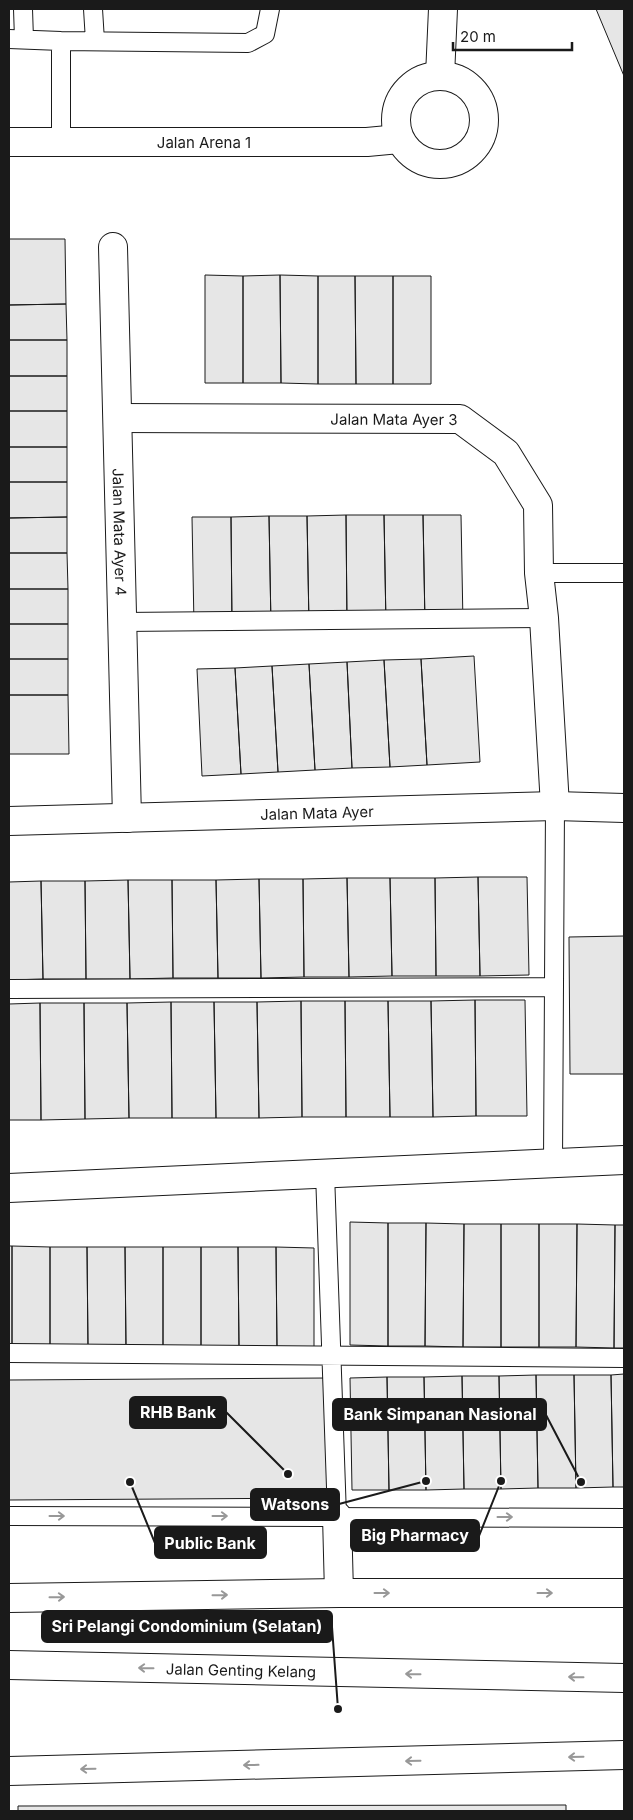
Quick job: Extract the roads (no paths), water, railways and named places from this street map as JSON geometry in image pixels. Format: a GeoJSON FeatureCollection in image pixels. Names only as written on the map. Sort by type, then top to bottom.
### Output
{"type":"FeatureCollection","features":[{"type":"Feature","properties":{"kind":"street"},"geometry":{"type":"LineString","coordinates":[[440,76],[444,9]]}},
{"type":"Feature","properties":{"kind":"street"},"geometry":{"type":"LineString","coordinates":[[440,76],[456,78],[471,88],[482,103],[485,120],[482,137],[473,152],[458,162],[441,166],[424,162],[410,152],[399,138],[396,121],[398,104],[408,89],[422,79],[440,76]]}},
{"type":"Feature","properties":{"kind":"street","name":"Jalan Arena 1"},"geometry":{"type":"LineString","coordinates":[[9,142],[357,142],[399,138]]}},
{"type":"Feature","properties":{"kind":"street","name":"Jalan Mata Ayer 4"},"geometry":{"type":"LineString","coordinates":[[113,247],[127,818]]}},
{"type":"Feature","properties":{"kind":"street","name":"Jalan Mata Ayer 3"},"geometry":{"type":"LineString","coordinates":[[118,418],[460,419],[506,453],[538,505],[539,573],[544,618],[555,806]]}},
{"type":"Feature","properties":{"kind":"street","name":"Jalan Mata Ayer"},"geometry":{"type":"LineString","coordinates":[[9,822],[555,806],[624,808]]}},
{"type":"Feature","properties":{"kind":"street"},"geometry":{"type":"LineString","coordinates":[[9,1188],[624,1160]]}},
{"type":"Feature","properties":{"kind":"street"},"geometry":{"type":"LineString","coordinates":[[337,1516],[339,1593]]}},
{"type":"Feature","properties":{"kind":"street"},"geometry":{"type":"LineString","coordinates":[[9,1598],[339,1593],[624,1593]]}},
{"type":"Feature","properties":{"kind":"street","name":"Jalan Genting Kelang"},"geometry":{"type":"LineString","coordinates":[[9,1665],[624,1678]]}},
{"type":"Feature","properties":{"kind":"street"},"geometry":{"type":"LineString","coordinates":[[9,1771],[624,1756]]}},
{"type":"Feature","properties":{"kind":"lane"},"geometry":{"type":"LineString","coordinates":[[23,9],[16,39],[248,43],[265,34],[270,9]]}},
{"type":"Feature","properties":{"kind":"lane"},"geometry":{"type":"LineString","coordinates":[[93,9],[95,41]]}},
{"type":"Feature","properties":{"kind":"lane"},"geometry":{"type":"LineString","coordinates":[[61,41],[61,142]]}},
{"type":"Feature","properties":{"kind":"lane"},"geometry":{"type":"LineString","coordinates":[[539,573],[624,573]]}},
{"type":"Feature","properties":{"kind":"lane"},"geometry":{"type":"LineString","coordinates":[[122,622],[544,618]]}},
{"type":"Feature","properties":{"kind":"lane"},"geometry":{"type":"LineString","coordinates":[[553,1163],[555,806]]}},
{"type":"Feature","properties":{"kind":"lane"},"geometry":{"type":"LineString","coordinates":[[9,989],[554,987]]}},
{"type":"Feature","properties":{"kind":"lane"},"geometry":{"type":"LineString","coordinates":[[326,1173],[337,1516]]}},
{"type":"Feature","properties":{"kind":"lane"},"geometry":{"type":"LineString","coordinates":[[9,1353],[624,1358]]}},
{"type":"Feature","properties":{"kind":"lane"},"geometry":{"type":"LineString","coordinates":[[9,1516],[624,1518]]}},
{"type":"Feature","properties":{"kind":"place","name":"RHB Bank"},"geometry":{"type":"Point","coordinates":[288,1474]}},
{"type":"Feature","properties":{"kind":"place","name":"Watsons"},"geometry":{"type":"Point","coordinates":[426,1481]}},
{"type":"Feature","properties":{"kind":"place","name":"Big Pharmacy"},"geometry":{"type":"Point","coordinates":[501,1481]}},
{"type":"Feature","properties":{"kind":"place","name":"Public Bank"},"geometry":{"type":"Point","coordinates":[130,1482]}},
{"type":"Feature","properties":{"kind":"place","name":"Bank Simpanan Nasional"},"geometry":{"type":"Point","coordinates":[581,1482]}},
{"type":"Feature","properties":{"kind":"place","name":"Sri Pelangi Condominium (Selatan)"},"geometry":{"type":"Point","coordinates":[338,1709]}}]}
